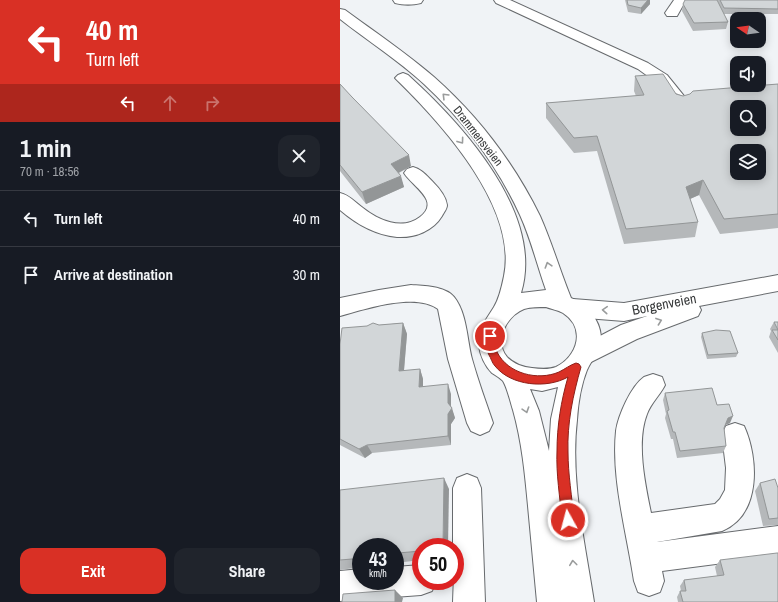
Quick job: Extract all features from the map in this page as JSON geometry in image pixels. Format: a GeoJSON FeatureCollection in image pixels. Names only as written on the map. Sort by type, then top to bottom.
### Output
{"type":"FeatureCollection","features":[{"type":"Feature","properties":{"kind":"main road"},"geometry":{"type":"LineString","coordinates":[[399,0],[417,0]]}},
{"type":"Feature","properties":{"kind":"main road"},"geometry":{"type":"LineString","coordinates":[[500,0],[643,66],[659,75],[668,82],[681,105]]}},
{"type":"Feature","properties":{"kind":"main road"},"geometry":{"type":"LineString","coordinates":[[672,13],[680,0]]}},
{"type":"Feature","properties":{"kind":"main road","name":"Drammensveien"},"geometry":{"type":"LineString","coordinates":[[340,13],[417,71],[440,91],[461,112],[480,136],[501,165],[531,216],[567,305]]}},
{"type":"Feature","properties":{"kind":"main road","name":"Drammensveien"},"geometry":{"type":"LineString","coordinates":[[340,30],[398,74],[434,108],[458,136],[490,184],[503,209],[514,238],[516,265],[512,288],[503,312]]}},
{"type":"Feature","properties":{"kind":"main road"},"geometry":{"type":"LineString","coordinates":[[340,199],[372,223],[385,228],[414,230],[424,225],[431,218],[436,211],[438,203],[433,195],[413,173]]}},
{"type":"Feature","properties":{"kind":"main road","name":"Borgenveien"},"geometry":{"type":"LineString","coordinates":[[567,305],[624,312],[778,283]]}},
{"type":"Feature","properties":{"kind":"main road","name":"Borgenveien"},"geometry":{"type":"LineString","coordinates":[[580,361],[629,332],[753,287]]}},
{"type":"Feature","properties":{"kind":"main road"},"geometry":{"type":"LineString","coordinates":[[340,307],[404,294],[426,294],[438,298],[446,303],[450,314],[459,358],[480,423]]}},
{"type":"Feature","properties":{"kind":"main road"},"geometry":{"type":"LineString","coordinates":[[578,602],[564,492],[562,452],[563,425],[567,399],[580,361],[590,342],[589,329],[583,318],[567,305],[546,298],[532,299],[516,303],[503,312],[494,323],[490,336],[491,350],[499,363],[512,373],[528,379],[546,380],[562,375],[580,361]]}},
{"type":"Feature","properties":{"kind":"main road"},"geometry":{"type":"LineString","coordinates":[[512,373],[526,411],[537,457],[553,602]]}},
{"type":"Feature","properties":{"kind":"main road"},"geometry":{"type":"LineString","coordinates":[[653,385],[644,394],[636,407],[630,428],[629,448],[632,484],[647,570],[778,541]]}},
{"type":"Feature","properties":{"kind":"main road"},"geometry":{"type":"LineString","coordinates":[[640,529],[722,517],[731,511],[739,486],[740,465],[735,435]]}},
{"type":"Feature","properties":{"kind":"main road"},"geometry":{"type":"LineString","coordinates":[[464,585],[467,488]]}},
{"type":"Feature","properties":{"kind":"main road"},"geometry":{"type":"LineString","coordinates":[[340,586],[412,581]]}},
{"type":"Feature","properties":{"kind":"building"},"geometry":{"type":"Polygon","coordinates":[[[627,0],[648,0],[641,8],[628,5],[627,0]]]}},
{"type":"Feature","properties":{"kind":"building"},"geometry":{"type":"Polygon","coordinates":[[[685,0],[717,0],[728,22],[694,23],[683,4],[685,0]]]}},
{"type":"Feature","properties":{"kind":"building"},"geometry":{"type":"Polygon","coordinates":[[[720,0],[778,0],[778,9],[724,8],[720,0]]]}},
{"type":"Feature","properties":{"kind":"building"},"geometry":{"type":"Polygon","coordinates":[[[663,74],[676,94],[683,96],[690,94],[693,91],[730,88],[730,92],[766,92],[766,85],[778,84],[778,214],[724,219],[703,180],[686,187],[698,222],[626,229],[597,136],[574,138],[546,103],[644,95],[635,76],[663,74]]]}},
{"type":"Feature","properties":{"kind":"building"},"geometry":{"type":"Polygon","coordinates":[[[340,84],[409,155],[391,164],[401,176],[362,192],[340,165],[340,84]]]}},
{"type":"Feature","properties":{"kind":"building"},"geometry":{"type":"Polygon","coordinates":[[[774,322],[778,322],[778,330],[774,322]]]}},
{"type":"Feature","properties":{"kind":"building"},"geometry":{"type":"Polygon","coordinates":[[[373,323],[379,325],[403,323],[399,371],[420,369],[419,387],[448,384],[448,403],[452,408],[448,414],[448,436],[367,445],[359,449],[340,439],[340,344],[342,328],[367,326],[373,323]]]}},
{"type":"Feature","properties":{"kind":"building"},"geometry":{"type":"Polygon","coordinates":[[[716,330],[730,331],[738,353],[708,355],[702,333],[716,330]]]}},
{"type":"Feature","properties":{"kind":"building"},"geometry":{"type":"Polygon","coordinates":[[[772,330],[778,330],[778,340],[772,330]]]}},
{"type":"Feature","properties":{"kind":"building"},"geometry":{"type":"Polygon","coordinates":[[[712,388],[717,405],[729,404],[733,416],[728,418],[724,428],[726,446],[680,451],[667,411],[669,410],[665,393],[712,388]]]}},
{"type":"Feature","properties":{"kind":"building"},"geometry":{"type":"Polygon","coordinates":[[[444,478],[443,538],[412,538],[412,552],[404,552],[404,538],[352,538],[352,559],[340,560],[340,490],[444,478]]]}},
{"type":"Feature","properties":{"kind":"building"},"geometry":{"type":"Polygon","coordinates":[[[775,479],[778,488],[778,518],[769,519],[760,483],[775,479]]]}},
{"type":"Feature","properties":{"kind":"building"},"geometry":{"type":"Polygon","coordinates":[[[778,553],[778,602],[683,602],[680,591],[686,591],[684,580],[724,575],[720,560],[778,553]]]}},
{"type":"Feature","properties":{"kind":"building"},"geometry":{"type":"Polygon","coordinates":[[[395,590],[395,602],[342,602],[343,594],[395,590]]]}},
{"type":"Feature","properties":{"kind":"route"},"geometry":{"type":"LineString","coordinates":[[490,336],[491,350],[499,363],[512,373],[528,379],[546,380],[562,375],[576,367],[567,399],[563,425],[562,452],[564,492],[568,520]]}}]}
